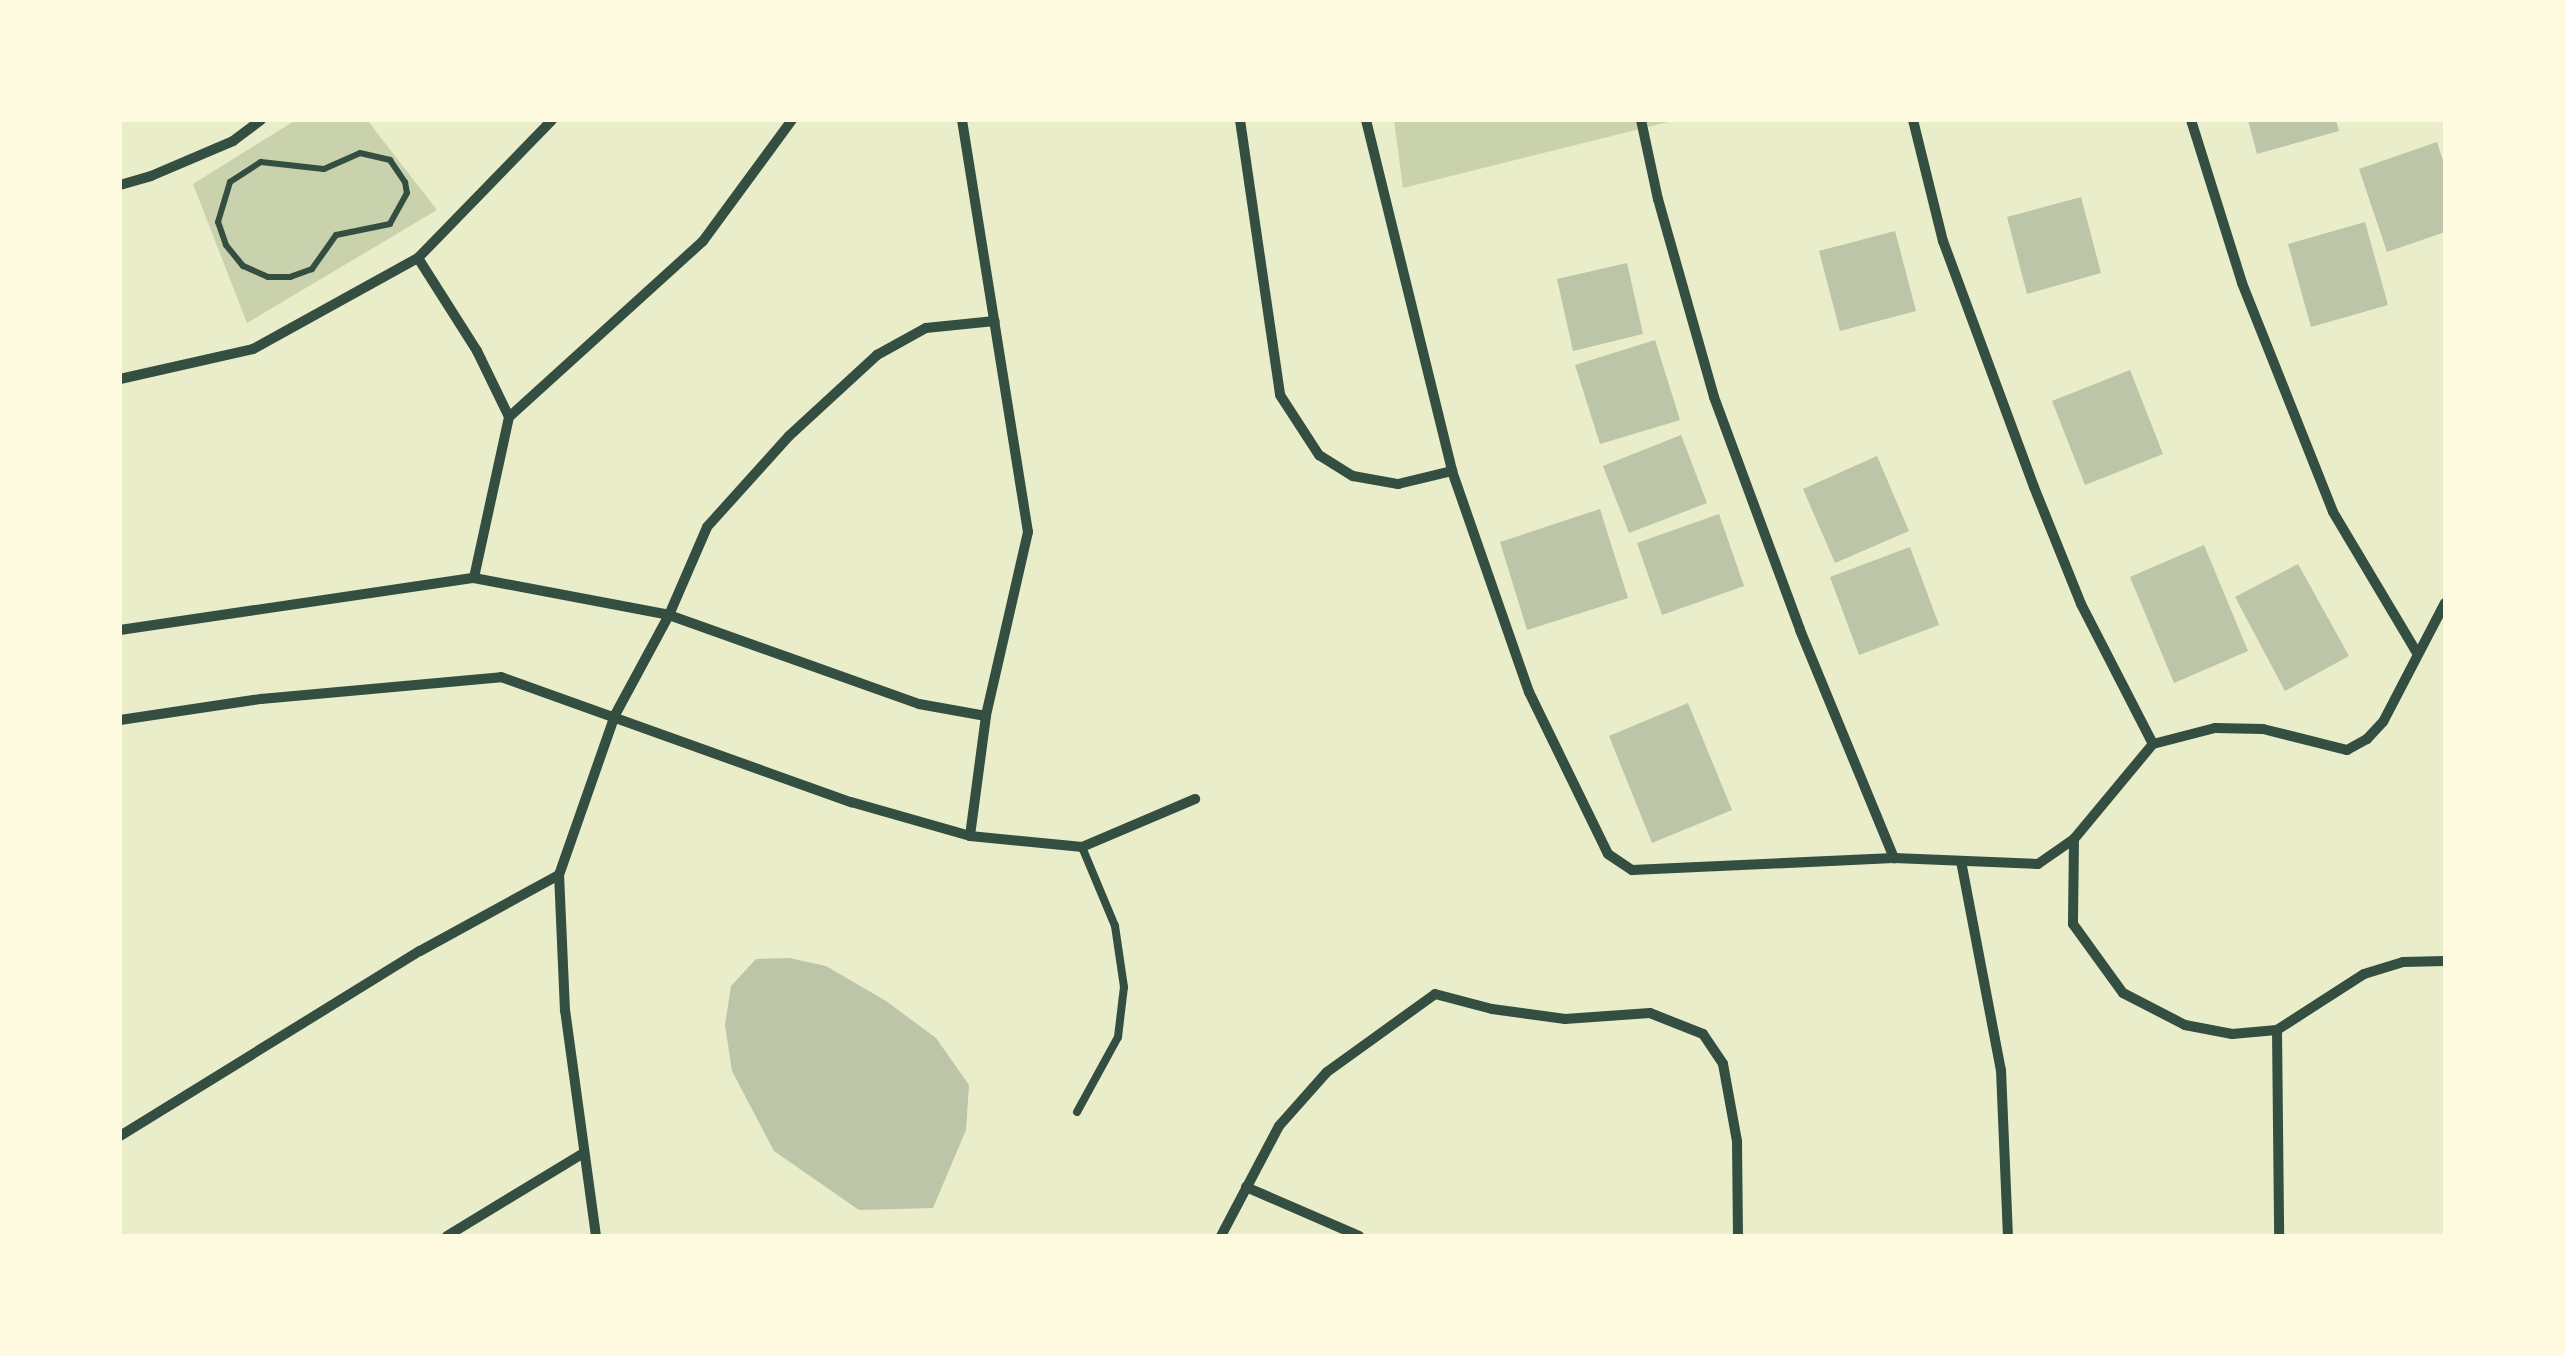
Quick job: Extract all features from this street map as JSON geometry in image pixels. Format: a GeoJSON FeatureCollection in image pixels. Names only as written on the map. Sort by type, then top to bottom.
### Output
{"type":"FeatureCollection","features":[{"type":"Feature","properties":{"kind":"street"},"geometry":{"type":"LineString","coordinates":[[120,185],[152,176],[233,141],[261,120]]}},
{"type":"Feature","properties":{"kind":"street"},"geometry":{"type":"LineString","coordinates":[[120,379],[254,349],[418,258],[552,120]]}},
{"type":"Feature","properties":{"kind":"street"},"geometry":{"type":"LineString","coordinates":[[474,578],[509,416],[703,242],[792,120]]}},
{"type":"Feature","properties":{"kind":"street"},"geometry":{"type":"LineString","coordinates":[[962,120],[1028,532],[986,716],[970,836]]}},
{"type":"Feature","properties":{"kind":"street"},"geometry":{"type":"LineString","coordinates":[[1240,120],[1280,395],[1320,456],[1353,476],[1398,484],[1452,471]]}},
{"type":"Feature","properties":{"kind":"street"},"geometry":{"type":"LineString","coordinates":[[1366,120],[1452,471],[1528,692],[1608,854],[1632,870],[1894,858],[2038,864],[2074,839],[2153,744],[2214,728],[2263,729],[2346,750],[2367,740],[2383,722],[2445,603]]}},
{"type":"Feature","properties":{"kind":"street"},"geometry":{"type":"LineString","coordinates":[[1641,120],[1658,199],[1714,397],[1800,630],[1894,858]]}},
{"type":"Feature","properties":{"kind":"street"},"geometry":{"type":"LineString","coordinates":[[1913,120],[1943,241],[2034,487],[2081,604],[2153,744]]}},
{"type":"Feature","properties":{"kind":"street"},"geometry":{"type":"LineString","coordinates":[[2191,120],[2242,283],[2333,512],[2416,653]]}},
{"type":"Feature","properties":{"kind":"street"},"geometry":{"type":"LineString","coordinates":[[418,258],[477,352],[509,416]]}},
{"type":"Feature","properties":{"kind":"street"},"geometry":{"type":"LineString","coordinates":[[596,1236],[565,1011],[559,875],[615,715],[669,615],[707,527],[789,436],[877,354],[926,328],[994,321]]}},
{"type":"Feature","properties":{"kind":"street"},"geometry":{"type":"LineString","coordinates":[[120,630],[474,578],[669,615],[919,704],[986,716]]}},
{"type":"Feature","properties":{"kind":"street"},"geometry":{"type":"LineString","coordinates":[[120,720],[261,698],[501,677],[851,802],[970,836],[1082,847],[1194,799]]}},
{"type":"Feature","properties":{"kind":"street"},"geometry":{"type":"LineString","coordinates":[[2074,839],[2073,924],[2123,993],[2185,1025],[2232,1034],[2277,1030],[2364,974],[2403,962],[2445,962]]}},
{"type":"Feature","properties":{"kind":"street"},"geometry":{"type":"LineString","coordinates":[[1961,861],[2001,1070],[2008,1236]]}},
{"type":"Feature","properties":{"kind":"street"},"geometry":{"type":"LineString","coordinates":[[120,1136],[420,952],[559,875]]}},
{"type":"Feature","properties":{"kind":"street"},"geometry":{"type":"LineString","coordinates":[[1221,1236],[1279,1126],[1327,1072],[1435,994],[1565,1019],[1650,1013],[1703,1034],[1724,1064],[1736,1141],[1738,1236]]}},
{"type":"Feature","properties":{"kind":"street"},"geometry":{"type":"LineString","coordinates":[[2277,1030],[2279,1236]]}},
{"type":"Feature","properties":{"kind":"street"},"geometry":{"type":"LineString","coordinates":[[448,1236],[582,1154]]}},
{"type":"Feature","properties":{"kind":"street"},"geometry":{"type":"LineString","coordinates":[[1246,1187],[1360,1236]]}},
{"type":"Feature","properties":{"kind":"lane"},"geometry":{"type":"LineString","coordinates":[[1077,1112],[1118,1037],[1124,987],[1115,926],[1082,847]]}},
{"type":"Feature","properties":{"kind":"path"},"geometry":{"type":"LineString","coordinates":[[360,153],[390,160],[398,173],[407,193],[390,224],[336,235],[312,269],[290,277],[268,277],[243,266],[226,245],[218,222],[230,182],[245,168],[274,161],[324,170],[360,153]]}},
{"type":"Feature","properties":{"kind":"green space"},"geometry":{"type":"Polygon","coordinates":[[[296,120],[367,120],[437,210],[247,323],[193,184],[296,120]]]}},
{"type":"Feature","properties":{"kind":"green space"},"geometry":{"type":"Polygon","coordinates":[[[1394,120],[1676,120],[1403,188],[1394,120]]]}},
{"type":"Feature","properties":{"kind":"building"},"geometry":{"type":"Polygon","coordinates":[[[2248,120],[2336,120],[2339,131],[2257,154],[2248,120]]]}},
{"type":"Feature","properties":{"kind":"building"},"geometry":{"type":"Polygon","coordinates":[[[2437,142],[2445,167],[2445,232],[2387,252],[2359,169],[2437,142]]]}},
{"type":"Feature","properties":{"kind":"building"},"geometry":{"type":"Polygon","coordinates":[[[2081,197],[2101,273],[2027,294],[2007,217],[2081,197]]]}},
{"type":"Feature","properties":{"kind":"building"},"geometry":{"type":"Polygon","coordinates":[[[2365,222],[2388,305],[2311,327],[2288,244],[2365,222]]]}},
{"type":"Feature","properties":{"kind":"building"},"geometry":{"type":"Polygon","coordinates":[[[1895,231],[1916,311],[1840,331],[1819,251],[1895,231]]]}},
{"type":"Feature","properties":{"kind":"building"},"geometry":{"type":"Polygon","coordinates":[[[1627,263],[1643,334],[1573,351],[1557,279],[1627,263]]]}},
{"type":"Feature","properties":{"kind":"building"},"geometry":{"type":"Polygon","coordinates":[[[1655,340],[1680,420],[1600,444],[1575,365],[1655,340]]]}},
{"type":"Feature","properties":{"kind":"building"},"geometry":{"type":"Polygon","coordinates":[[[2130,370],[2163,454],[2085,485],[2052,401],[2130,370]]]}},
{"type":"Feature","properties":{"kind":"building"},"geometry":{"type":"Polygon","coordinates":[[[1681,435],[1707,503],[1629,533],[1603,466],[1681,435]]]}},
{"type":"Feature","properties":{"kind":"building"},"geometry":{"type":"Polygon","coordinates":[[[1877,456],[1909,531],[1835,563],[1803,489],[1877,456]]]}},
{"type":"Feature","properties":{"kind":"building"},"geometry":{"type":"Polygon","coordinates":[[[1600,509],[1628,598],[1527,630],[1500,542],[1600,509]]]}},
{"type":"Feature","properties":{"kind":"building"},"geometry":{"type":"Polygon","coordinates":[[[1719,514],[1744,586],[1662,615],[1637,543],[1719,514]]]}},
{"type":"Feature","properties":{"kind":"building"},"geometry":{"type":"Polygon","coordinates":[[[2204,545],[2248,651],[2174,683],[2130,577],[2204,545]]]}},
{"type":"Feature","properties":{"kind":"building"},"geometry":{"type":"Polygon","coordinates":[[[1910,547],[1939,625],[1859,655],[1830,577],[1910,547]]]}},
{"type":"Feature","properties":{"kind":"building"},"geometry":{"type":"Polygon","coordinates":[[[2298,564],[2349,656],[2285,691],[2235,597],[2298,564]]]}},
{"type":"Feature","properties":{"kind":"building"},"geometry":{"type":"Polygon","coordinates":[[[1688,703],[1732,810],[1652,843],[1609,736],[1688,703]]]}},
{"type":"Feature","properties":{"kind":"building"},"geometry":{"type":"Polygon","coordinates":[[[789,958],[826,966],[886,1001],[936,1038],[969,1085],[966,1130],[933,1208],[859,1210],[774,1151],[732,1071],[725,1025],[731,986],[756,959],[789,958]]]}}]}
